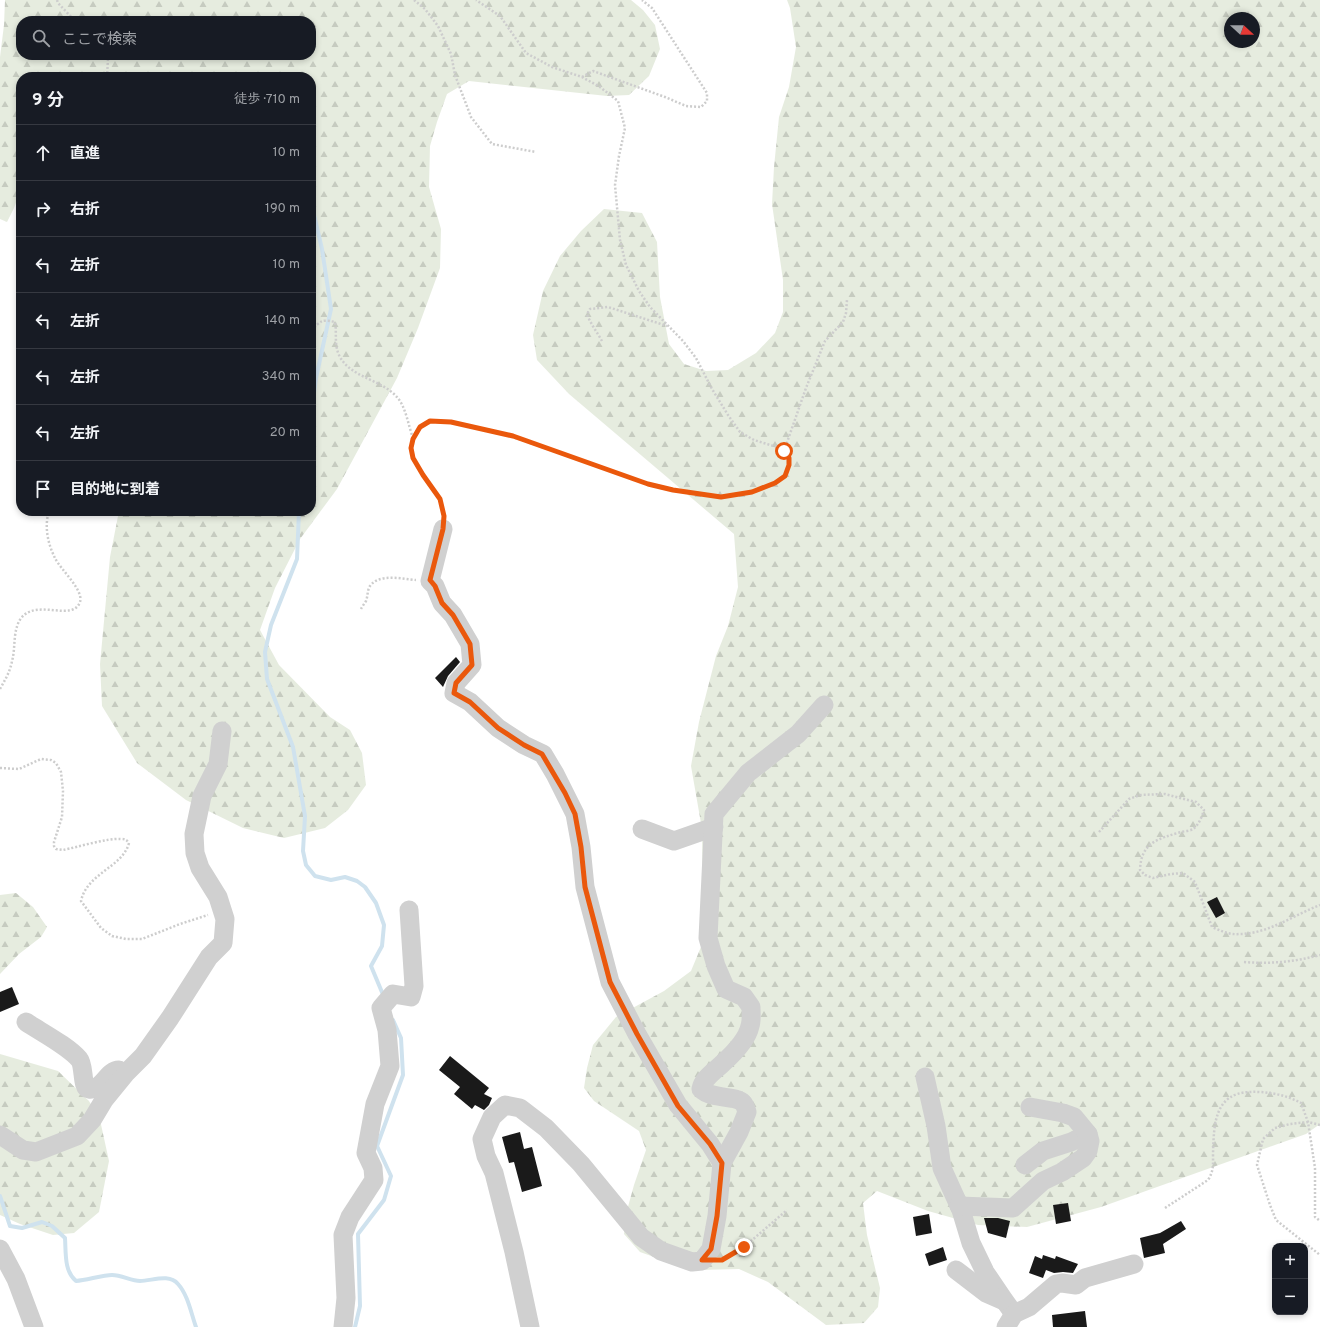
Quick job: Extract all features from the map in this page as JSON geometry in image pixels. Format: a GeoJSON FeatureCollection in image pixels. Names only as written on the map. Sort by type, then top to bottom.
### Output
{"type":"FeatureCollection","features":[{"type":"Feature","properties":{"kind":"street"},"geometry":{"type":"LineString","coordinates":[[443,529],[430,580],[435,586],[442,603],[453,615],[470,644],[472,665],[456,683],[454,693],[470,702],[498,728],[524,745],[542,754],[555,774],[575,814],[581,847],[585,887],[610,982],[637,1034],[678,1106],[710,1144],[722,1163]]}},
{"type":"Feature","properties":{"kind":"street"},"geometry":{"type":"LineString","coordinates":[[530,1327],[514,1252],[494,1173],[486,1156],[482,1139],[492,1117],[505,1105],[520,1108],[546,1128],[581,1164],[641,1237],[661,1251],[692,1262],[702,1260],[711,1249],[717,1216],[722,1163],[739,1132],[747,1112],[744,1104],[739,1101],[720,1097],[701,1089],[702,1083],[725,1062],[743,1041],[750,1026],[751,1007],[744,997],[726,989],[716,966],[708,938],[714,814],[748,773],[798,734],[824,705]]}},
{"type":"Feature","properties":{"kind":"street"},"geometry":{"type":"LineString","coordinates":[[0,1135],[23,1150],[36,1152],[77,1136],[92,1120],[104,1100],[126,1073],[143,1056],[170,1018],[208,957],[223,943],[225,919],[218,896],[200,868],[195,852],[194,834],[202,796],[218,764],[222,731]]}},
{"type":"Feature","properties":{"kind":"street"},"geometry":{"type":"LineString","coordinates":[[642,829],[674,841],[714,827]]}},
{"type":"Feature","properties":{"kind":"street"},"geometry":{"type":"LineString","coordinates":[[343,1327],[346,1298],[343,1235],[350,1217],[374,1180],[372,1168],[366,1153],[375,1104],[390,1066],[386,1030],[387,1001],[411,997],[414,986],[409,910]]}},
{"type":"Feature","properties":{"kind":"street"},"geometry":{"type":"LineString","coordinates":[[26,1022],[70,1052],[79,1060],[82,1064],[84,1084],[86,1088],[95,1088],[113,1071],[118,1070],[126,1073]]}},
{"type":"Feature","properties":{"kind":"street"},"geometry":{"type":"LineString","coordinates":[[925,1077],[936,1126],[942,1168],[959,1206],[971,1243],[1008,1314]]}},
{"type":"Feature","properties":{"kind":"street"},"geometry":{"type":"LineString","coordinates":[[959,1206],[1013,1208],[1044,1181],[1062,1172],[1083,1158],[1088,1151],[1090,1141],[1088,1134],[1074,1117],[1063,1113],[1030,1107]]}},
{"type":"Feature","properties":{"kind":"street"},"geometry":{"type":"LineString","coordinates":[[1025,1165],[1043,1151],[1071,1142],[1088,1134]]}},
{"type":"Feature","properties":{"kind":"street"},"geometry":{"type":"LineString","coordinates":[[0,1249],[16,1279],[34,1327]]}},
{"type":"Feature","properties":{"kind":"street"},"geometry":{"type":"LineString","coordinates":[[1008,1314],[1029,1307],[1056,1284],[1062,1283],[1076,1285],[1085,1278],[1134,1264]]}},
{"type":"Feature","properties":{"kind":"street"},"geometry":{"type":"LineString","coordinates":[[956,1270],[986,1293],[1008,1314]]}},
{"type":"Feature","properties":{"kind":"path"},"geometry":{"type":"LineString","coordinates":[[57,0],[70,16]]}},
{"type":"Feature","properties":{"kind":"path"},"geometry":{"type":"LineString","coordinates":[[414,0],[425,9],[438,26],[451,54],[455,75],[471,117],[492,144],[536,152]]}},
{"type":"Feature","properties":{"kind":"path"},"geometry":{"type":"LineString","coordinates":[[443,529],[444,516],[440,499],[413,458],[411,448],[413,439],[420,427],[430,421],[451,422],[513,436],[648,484],[673,490],[721,497],[752,492],[775,483],[785,476],[789,465],[787,452],[754,440],[740,432],[712,389],[696,358],[683,341],[650,307],[640,292],[626,265],[620,240],[616,185],[619,156],[625,128],[618,101],[600,87],[582,77],[552,66],[526,53],[500,16],[476,0]]}},
{"type":"Feature","properties":{"kind":"path"},"geometry":{"type":"LineString","coordinates":[[582,77],[593,71],[686,106],[701,107],[706,101],[707,93],[672,42],[652,8],[642,0]]}},
{"type":"Feature","properties":{"kind":"path"},"geometry":{"type":"LineString","coordinates":[[107,72],[108,60]]}},
{"type":"Feature","properties":{"kind":"path"},"geometry":{"type":"LineString","coordinates":[[784,451],[806,388],[825,341],[843,322],[846,313],[847,300]]}},
{"type":"Feature","properties":{"kind":"path"},"geometry":{"type":"LineString","coordinates":[[602,341],[593,325],[588,320],[587,314],[590,309],[608,307],[669,326]]}},
{"type":"Feature","properties":{"kind":"path"},"geometry":{"type":"LineString","coordinates":[[316,325],[324,320],[335,322],[336,343],[343,362],[356,372],[383,386],[396,396],[402,406],[413,439]]}},
{"type":"Feature","properties":{"kind":"path"},"geometry":{"type":"LineString","coordinates":[[0,689],[7,677],[13,660],[14,640],[22,617],[31,611],[46,609],[61,611],[74,610],[81,601],[81,596],[77,589],[55,559],[47,537],[47,516]]}},
{"type":"Feature","properties":{"kind":"path"},"geometry":{"type":"LineString","coordinates":[[361,609],[371,586],[375,581],[391,578],[430,580]]}},
{"type":"Feature","properties":{"kind":"path"},"geometry":{"type":"LineString","coordinates":[[0,768],[19,769],[41,759],[51,760],[56,763],[61,772],[63,791],[62,816],[54,842],[56,849],[63,850],[122,838],[129,843],[128,848],[119,858],[90,883],[83,893],[81,901],[101,928],[112,936],[126,939],[142,939],[180,924],[222,911]]}},
{"type":"Feature","properties":{"kind":"path"},"geometry":{"type":"LineString","coordinates":[[1099,832],[1129,799],[1140,795],[1166,794],[1196,802],[1204,810],[1200,821],[1193,829],[1146,847],[1140,860],[1140,870],[1145,875],[1153,878],[1183,873],[1195,882],[1212,927],[1224,932],[1239,934],[1266,930],[1320,905]]}},
{"type":"Feature","properties":{"kind":"path"},"geometry":{"type":"LineString","coordinates":[[1244,962],[1267,964],[1301,960],[1320,955]]}},
{"type":"Feature","properties":{"kind":"path"},"geometry":{"type":"LineString","coordinates":[[1165,1208],[1208,1180],[1212,1173],[1214,1133],[1217,1115],[1223,1102],[1229,1097],[1238,1093],[1267,1092],[1292,1098],[1301,1103],[1308,1122],[1315,1168],[1314,1217],[1320,1221]]}},
{"type":"Feature","properties":{"kind":"path"},"geometry":{"type":"LineString","coordinates":[[1320,1125],[1308,1122],[1290,1124],[1275,1128],[1263,1140],[1257,1165],[1276,1220],[1320,1255]]}},
{"type":"Feature","properties":{"kind":"path"},"geometry":{"type":"LineString","coordinates":[[702,1260],[722,1260],[744,1247],[787,1210]]}},
{"type":"Feature","properties":{"kind":"green space"},"geometry":{"type":"Polygon","coordinates":[[[5,0],[631,0],[643,10],[655,25],[660,49],[649,76],[629,95],[607,96],[469,81],[447,94],[430,146],[429,187],[441,229],[440,268],[418,328],[397,378],[337,489],[300,539],[275,588],[260,630],[279,665],[330,717],[350,730],[362,753],[366,785],[348,810],[325,828],[284,838],[243,828],[186,800],[137,763],[102,706],[100,664],[110,557],[118,516],[316,516],[316,72],[16,72],[16,203],[7,222],[0,219],[0,57],[5,0]]]}},
{"type":"Feature","properties":{"kind":"green space"},"geometry":{"type":"Polygon","coordinates":[[[787,0],[1320,0],[1320,1124],[1306,1134],[1101,1207],[1027,1227],[978,1225],[928,1211],[877,1191],[863,1203],[867,1235],[880,1288],[878,1307],[864,1323],[826,1325],[768,1282],[739,1269],[699,1270],[668,1262],[640,1252],[624,1234],[626,1214],[646,1150],[639,1131],[594,1101],[584,1088],[587,1068],[593,1045],[616,1017],[664,991],[691,971],[703,942],[702,829],[691,766],[699,722],[716,656],[728,626],[738,587],[734,534],[569,394],[537,360],[533,335],[543,291],[560,256],[581,231],[604,209],[642,213],[657,242],[660,297],[669,344],[684,364],[706,371],[728,370],[756,353],[775,333],[783,312],[783,280],[772,204],[774,167],[779,117],[789,87],[796,47],[790,8],[787,0]]]}},
{"type":"Feature","properties":{"kind":"green space"},"geometry":{"type":"Polygon","coordinates":[[[16,893],[33,907],[47,927],[41,937],[19,954],[0,974],[0,895],[16,893]]]}},
{"type":"Feature","properties":{"kind":"green space"},"geometry":{"type":"Polygon","coordinates":[[[0,1054],[58,1071],[89,1101],[100,1120],[109,1161],[99,1212],[74,1233],[53,1235],[20,1224],[0,1215],[0,1054]]]}},
{"type":"Feature","properties":{"kind":"building"},"geometry":{"type":"Polygon","coordinates":[[[456,657],[460,662],[448,676],[443,687],[435,678],[456,657]]]}},
{"type":"Feature","properties":{"kind":"building"},"geometry":{"type":"Polygon","coordinates":[[[1217,897],[1225,913],[1216,918],[1207,902],[1217,897]]]}},
{"type":"Feature","properties":{"kind":"building"},"geometry":{"type":"Polygon","coordinates":[[[12,987],[19,1004],[0,1012],[0,992],[12,987]]]}},
{"type":"Feature","properties":{"kind":"building"},"geometry":{"type":"Polygon","coordinates":[[[450,1056],[489,1088],[484,1094],[492,1098],[489,1105],[484,1110],[475,1105],[472,1109],[454,1094],[460,1087],[439,1070],[450,1056]]]}},
{"type":"Feature","properties":{"kind":"building"},"geometry":{"type":"Polygon","coordinates":[[[520,1132],[524,1149],[532,1147],[542,1186],[522,1192],[514,1162],[509,1163],[502,1137],[520,1132]]]}},
{"type":"Feature","properties":{"kind":"building"},"geometry":{"type":"Polygon","coordinates":[[[1068,1203],[1071,1221],[1056,1224],[1053,1205],[1068,1203]]]}},
{"type":"Feature","properties":{"kind":"building"},"geometry":{"type":"Polygon","coordinates":[[[929,1214],[932,1233],[916,1236],[913,1217],[929,1214]]]}},
{"type":"Feature","properties":{"kind":"building"},"geometry":{"type":"Polygon","coordinates":[[[984,1218],[998,1218],[1010,1221],[1006,1238],[988,1233],[984,1218]]]}},
{"type":"Feature","properties":{"kind":"building"},"geometry":{"type":"Polygon","coordinates":[[[1181,1221],[1186,1229],[1163,1244],[1165,1253],[1144,1258],[1140,1238],[1160,1233],[1181,1221]]]}},
{"type":"Feature","properties":{"kind":"building"},"geometry":{"type":"Polygon","coordinates":[[[943,1247],[947,1260],[929,1266],[925,1254],[943,1247]]]}},
{"type":"Feature","properties":{"kind":"building"},"geometry":{"type":"Polygon","coordinates":[[[1043,1255],[1055,1259],[1056,1256],[1078,1264],[1073,1273],[1054,1273],[1046,1270],[1043,1278],[1029,1273],[1035,1256],[1042,1259],[1043,1255]]]}},
{"type":"Feature","properties":{"kind":"building"},"geometry":{"type":"Polygon","coordinates":[[[1085,1311],[1087,1327],[1053,1327],[1052,1315],[1085,1311]]]}},
{"type":"Feature","properties":{"kind":"waterway"},"geometry":{"type":"LineString","coordinates":[[316,223],[322,249],[331,309],[316,378]]}},
{"type":"Feature","properties":{"kind":"waterway"},"geometry":{"type":"LineString","coordinates":[[299,516],[297,559],[271,625],[265,652],[267,679],[293,747],[305,816],[303,851],[306,865],[315,876],[331,880],[345,877],[357,881],[365,887],[376,903],[384,925],[382,946],[371,966],[384,997]]}},
{"type":"Feature","properties":{"kind":"waterway"},"geometry":{"type":"LineString","coordinates":[[355,1327],[360,1306],[358,1234],[384,1200],[391,1176],[377,1146],[403,1075],[401,1038],[393,1020]]}},
{"type":"Feature","properties":{"kind":"waterway"},"geometry":{"type":"LineString","coordinates":[[0,1196],[10,1226],[22,1228],[42,1222],[52,1226],[65,1238],[69,1272],[76,1281],[112,1275],[140,1281],[160,1278],[170,1279],[178,1284],[184,1293],[196,1327]]}},
{"type":"Feature","properties":{"kind":"route"},"geometry":{"type":"LineString","coordinates":[[744,1247],[722,1260],[702,1260],[711,1249],[717,1216],[722,1163],[710,1144],[678,1106],[637,1034],[610,982],[585,887],[581,847],[575,814],[565,793],[542,754],[524,745],[498,728],[470,702],[454,693],[456,683],[472,665],[470,644],[453,615],[442,603],[435,586],[430,580],[443,529],[444,516],[440,499],[413,458],[411,448],[413,439],[420,427],[430,421],[451,422],[513,436],[648,484],[673,490],[721,497],[752,492],[775,483],[785,476],[789,465],[789,458],[787,452],[784,451]]}}]}
